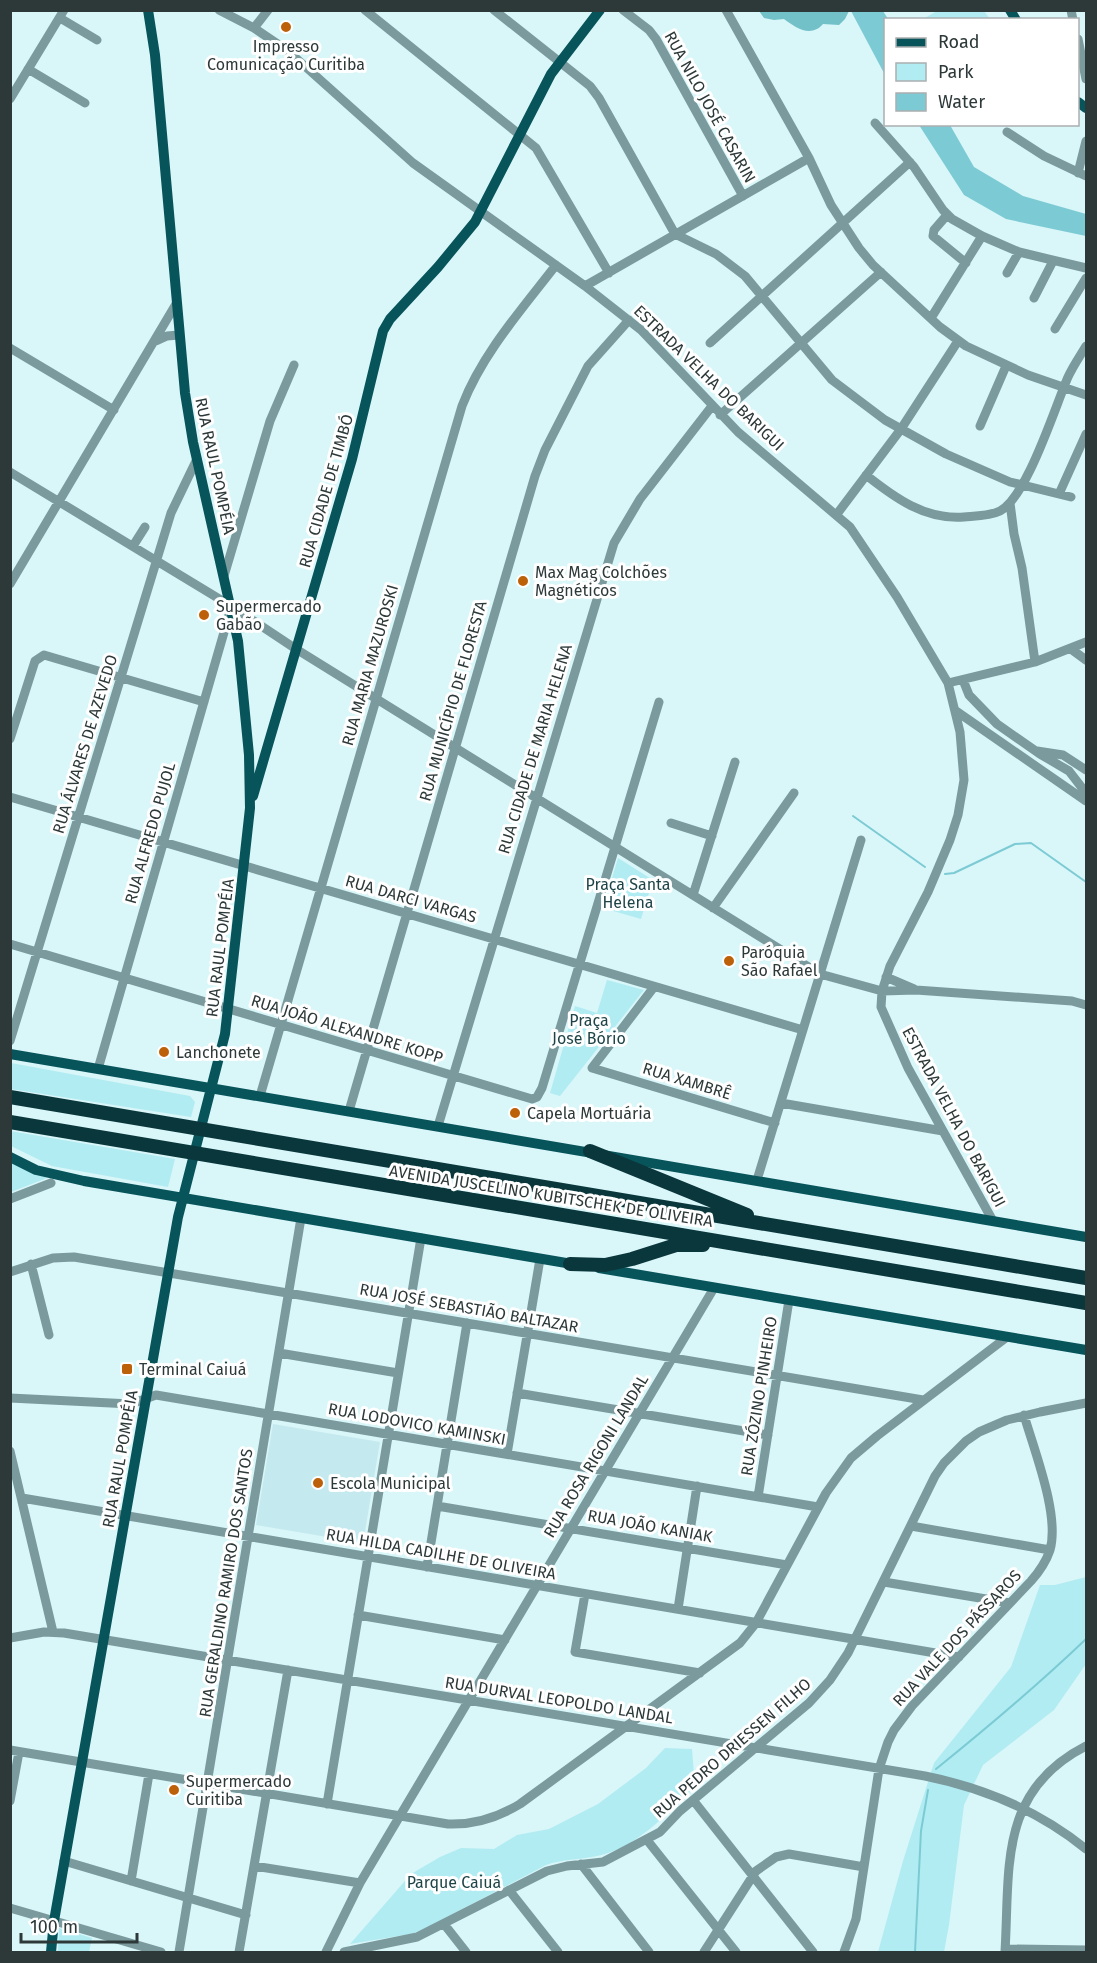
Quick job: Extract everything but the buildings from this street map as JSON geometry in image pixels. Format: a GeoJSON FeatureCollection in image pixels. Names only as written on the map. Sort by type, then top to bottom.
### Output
{"type":"FeatureCollection","features":[{"type":"Feature","properties":{"kind":"highway"},"geometry":{"type":"LineString","coordinates":[[10,1097],[1086,1278]]}},
{"type":"Feature","properties":{"kind":"highway","name":"AVENIDA JUSCELINO KUBITSCHEK DE OLIVEIRA"},"geometry":{"type":"LineString","coordinates":[[10,1122],[1086,1303]]}},
{"type":"Feature","properties":{"kind":"highway"},"geometry":{"type":"LineString","coordinates":[[590,1151],[780,1227]]}},
{"type":"Feature","properties":{"kind":"highway"},"geometry":{"type":"LineString","coordinates":[[570,1264],[605,1265],[676,1245],[747,1246]]}},
{"type":"Feature","properties":{"kind":"main road","name":"RUA RAUL POMPÉIA"},"geometry":{"type":"LineString","coordinates":[[51,1953],[64,1862],[182,1198],[223,1044],[229,1009],[250,808],[249,758],[236,626],[184,393],[155,54],[148,10]]}},
{"type":"Feature","properties":{"kind":"main road","name":"RUA CIDADE DE TIMBÓ"},"geometry":{"type":"LineString","coordinates":[[250,808],[352,459],[382,330],[454,248],[481,212],[551,74],[600,10]]}},
{"type":"Feature","properties":{"kind":"main road"},"geometry":{"type":"LineString","coordinates":[[263,767],[255,768],[249,758],[270,737]]}},
{"type":"Feature","properties":{"kind":"main road"},"geometry":{"type":"LineString","coordinates":[[10,1054],[1086,1236]]}},
{"type":"Feature","properties":{"kind":"main road"},"geometry":{"type":"LineString","coordinates":[[10,1157],[36,1170],[66,1178],[1085,1352]]}},
{"type":"Feature","properties":{"kind":"street","name":"ESTRADA VELHA DO BARIGUI"},"geometry":{"type":"LineString","coordinates":[[219,10],[255,28],[304,63],[413,163],[629,320],[657,346],[720,415],[837,514],[856,534],[888,583],[930,649],[948,683],[956,711],[964,767],[963,792],[958,814],[936,874],[886,977],[881,1007],[908,1068],[993,1221]]}},
{"type":"Feature","properties":{"kind":"street"},"geometry":{"type":"LineString","coordinates":[[255,28],[267,10]]}},
{"type":"Feature","properties":{"kind":"street"},"geometry":{"type":"LineString","coordinates":[[365,10],[520,134],[541,156],[609,273]]}},
{"type":"Feature","properties":{"kind":"street"},"geometry":{"type":"LineString","coordinates":[[494,10],[584,81],[595,93],[675,234],[708,249],[745,276],[832,380],[901,429],[985,472],[1023,486],[1071,497]]}},
{"type":"Feature","properties":{"kind":"street","name":"RUA NILO JOSÉ CASARIN"},"geometry":{"type":"LineString","coordinates":[[623,10],[656,39],[743,196]]}},
{"type":"Feature","properties":{"kind":"street"},"geometry":{"type":"LineString","coordinates":[[726,10],[809,158],[826,197],[865,256],[957,341],[1006,366],[1086,395]]}},
{"type":"Feature","properties":{"kind":"street"},"geometry":{"type":"LineString","coordinates":[[10,99],[62,14],[98,40]]}},
{"type":"Feature","properties":{"kind":"street"},"geometry":{"type":"LineString","coordinates":[[1082,55],[1086,79]]}},
{"type":"Feature","properties":{"kind":"street"},"geometry":{"type":"LineString","coordinates":[[28,69],[85,103]]}},
{"type":"Feature","properties":{"kind":"street"},"geometry":{"type":"LineString","coordinates":[[875,123],[910,162],[947,215],[982,236],[1018,252],[1086,268]]}},
{"type":"Feature","properties":{"kind":"street"},"geometry":{"type":"LineString","coordinates":[[1007,132],[1044,156],[1082,175],[1086,141]]}},
{"type":"Feature","properties":{"kind":"street"},"geometry":{"type":"LineString","coordinates":[[585,286],[809,158]]}},
{"type":"Feature","properties":{"kind":"street"},"geometry":{"type":"LineString","coordinates":[[710,343],[910,162]]}},
{"type":"Feature","properties":{"kind":"street"},"geometry":{"type":"LineString","coordinates":[[947,215],[934,230],[933,236],[966,263]]}},
{"type":"Feature","properties":{"kind":"street"},"geometry":{"type":"LineString","coordinates":[[931,318],[982,236]]}},
{"type":"Feature","properties":{"kind":"street"},"geometry":{"type":"LineString","coordinates":[[1007,273],[1018,252]]}},
{"type":"Feature","properties":{"kind":"street"},"geometry":{"type":"LineString","coordinates":[[1034,298],[1053,261]]}},
{"type":"Feature","properties":{"kind":"street","name":"RUA MARIA MAZUROSKI"},"geometry":{"type":"LineString","coordinates":[[260,1096],[456,422],[467,392],[501,338],[556,265]]}},
{"type":"Feature","properties":{"kind":"street"},"geometry":{"type":"LineString","coordinates":[[720,415],[880,272]]}},
{"type":"Feature","properties":{"kind":"street"},"geometry":{"type":"LineString","coordinates":[[1055,329],[1086,278]]}},
{"type":"Feature","properties":{"kind":"street"},"geometry":{"type":"LineString","coordinates":[[10,584],[176,304]]}},
{"type":"Feature","properties":{"kind":"street","name":"RUA MUNICÍPIO DE FLORESTA"},"geometry":{"type":"LineString","coordinates":[[349,1111],[540,463],[588,366],[629,320]]}},
{"type":"Feature","properties":{"kind":"street"},"geometry":{"type":"LineString","coordinates":[[156,340],[179,335]]}},
{"type":"Feature","properties":{"kind":"street"},"geometry":{"type":"LineString","coordinates":[[837,514],[901,429],[957,341]]}},
{"type":"Feature","properties":{"kind":"street"},"geometry":{"type":"LineString","coordinates":[[866,475],[894,497],[938,517],[988,514],[1000,511],[1010,503],[1023,486],[1064,388],[1086,346]]}},
{"type":"Feature","properties":{"kind":"street"},"geometry":{"type":"LineString","coordinates":[[10,348],[114,410]]}},
{"type":"Feature","properties":{"kind":"street"},"geometry":{"type":"LineString","coordinates":[[224,576],[270,421],[294,365]]}},
{"type":"Feature","properties":{"kind":"street"},"geometry":{"type":"LineString","coordinates":[[980,426],[1006,366]]}},
{"type":"Feature","properties":{"kind":"street","name":"RUA CIDADE DE MARIA HELENA"},"geometry":{"type":"LineString","coordinates":[[438,1126],[614,543],[640,499],[712,406]]}},
{"type":"Feature","properties":{"kind":"street"},"geometry":{"type":"LineString","coordinates":[[1059,494],[1086,434]]}},
{"type":"Feature","properties":{"kind":"street","name":"RUA ÁLVARES DE AZEVEDO"},"geometry":{"type":"LineString","coordinates":[[10,1041],[156,560],[175,502],[197,459]]}},
{"type":"Feature","properties":{"kind":"street"},"geometry":{"type":"LineString","coordinates":[[10,472],[231,606],[296,649],[820,974],[882,991],[916,990],[1072,1000],[1086,1005]]}},
{"type":"Feature","properties":{"kind":"street"},"geometry":{"type":"LineString","coordinates":[[1010,503],[1035,662]]}},
{"type":"Feature","properties":{"kind":"street"},"geometry":{"type":"LineString","coordinates":[[134,546],[145,527]]}},
{"type":"Feature","properties":{"kind":"street","name":"RUA ALFREDO PUJOL"},"geometry":{"type":"LineString","coordinates":[[98,1069],[231,606]]}},
{"type":"Feature","properties":{"kind":"street"},"geometry":{"type":"LineString","coordinates":[[236,626],[261,626]]}},
{"type":"Feature","properties":{"kind":"street"},"geometry":{"type":"LineString","coordinates":[[948,683],[1035,662],[1086,642]]}},
{"type":"Feature","properties":{"kind":"street"},"geometry":{"type":"LineString","coordinates":[[1071,649],[1086,660]]}},
{"type":"Feature","properties":{"kind":"street"},"geometry":{"type":"LineString","coordinates":[[10,739],[35,661],[40,656],[48,655],[204,702]]}},
{"type":"Feature","properties":{"kind":"street"},"geometry":{"type":"LineString","coordinates":[[963,680],[969,695],[997,724],[1069,771],[1086,794]]}},
{"type":"Feature","properties":{"kind":"street"},"geometry":{"type":"LineString","coordinates":[[579,964],[658,702]]}},
{"type":"Feature","properties":{"kind":"street"},"geometry":{"type":"LineString","coordinates":[[956,711],[1086,801]]}},
{"type":"Feature","properties":{"kind":"street"},"geometry":{"type":"LineString","coordinates":[[1035,750],[1063,755],[1086,770]]}},
{"type":"Feature","properties":{"kind":"street"},"geometry":{"type":"LineString","coordinates":[[693,895],[735,762]]}},
{"type":"Feature","properties":{"kind":"street"},"geometry":{"type":"LineString","coordinates":[[713,908],[794,793]]}},
{"type":"Feature","properties":{"kind":"street","name":"RUA DARCI VARGAS"},"geometry":{"type":"LineString","coordinates":[[10,796],[803,1030]]}},
{"type":"Feature","properties":{"kind":"street"},"geometry":{"type":"LineString","coordinates":[[671,823],[712,836]]}},
{"type":"Feature","properties":{"kind":"street"},"geometry":{"type":"LineString","coordinates":[[758,1180],[861,840]]}},
{"type":"Feature","properties":{"kind":"street","name":"RUA JOÃO ALEXANDRE KOPP"},"geometry":{"type":"LineString","coordinates":[[10,944],[527,1098],[537,1097],[542,1088],[579,964]]}},
{"type":"Feature","properties":{"kind":"street"},"geometry":{"type":"LineString","coordinates":[[886,977],[916,990]]}},
{"type":"Feature","properties":{"kind":"street","name":"RUA XAMBRÊ"},"geometry":{"type":"LineString","coordinates":[[654,987],[592,1068],[775,1123]]}},
{"type":"Feature","properties":{"kind":"street"},"geometry":{"type":"LineString","coordinates":[[781,1103],[944,1131]]}},
{"type":"Feature","properties":{"kind":"street"},"geometry":{"type":"LineString","coordinates":[[10,1199],[51,1184]]}},
{"type":"Feature","properties":{"kind":"street","name":"RUA GERALDINO RAMIRO DOS SANTOS"},"geometry":{"type":"LineString","coordinates":[[179,1953],[302,1218]]}},
{"type":"Feature","properties":{"kind":"street"},"geometry":{"type":"LineString","coordinates":[[327,1804],[421,1238]]}},
{"type":"Feature","properties":{"kind":"street","name":"RUA JOSÉ SEBASTIÃO BALTAZAR"},"geometry":{"type":"LineString","coordinates":[[10,1272],[53,1258],[74,1257],[923,1400]]}},
{"type":"Feature","properties":{"kind":"street"},"geometry":{"type":"LineString","coordinates":[[507,1454],[540,1258]]}},
{"type":"Feature","properties":{"kind":"street"},"geometry":{"type":"LineString","coordinates":[[31,1264],[49,1335]]}},
{"type":"Feature","properties":{"kind":"street","name":"RUA ROSA RIGONI LANDAL"},"geometry":{"type":"LineString","coordinates":[[326,1953],[360,1883],[714,1288]]}},
{"type":"Feature","properties":{"kind":"street","name":"RUA ZÓZINO PINHEIRO"},"geometry":{"type":"LineString","coordinates":[[758,1497],[789,1300]]}},
{"type":"Feature","properties":{"kind":"street"},"geometry":{"type":"LineString","coordinates":[[427,1567],[467,1323]]}},
{"type":"Feature","properties":{"kind":"street"},"geometry":{"type":"LineString","coordinates":[[10,1801],[15,1751],[459,1824],[486,1821],[498,1816],[520,1804],[734,1648],[756,1623],[833,1480],[851,1458],[868,1442],[1007,1337]]}},
{"type":"Feature","properties":{"kind":"street"},"geometry":{"type":"LineString","coordinates":[[279,1353],[398,1373]]}},
{"type":"Feature","properties":{"kind":"street"},"geometry":{"type":"LineString","coordinates":[[517,1393],[768,1435]]}},
{"type":"Feature","properties":{"kind":"street","name":"RUA LODOVICO KAMINSKI"},"geometry":{"type":"LineString","coordinates":[[10,1398],[131,1404],[156,1395],[818,1507]]}},
{"type":"Feature","properties":{"kind":"street","name":"RUA PEDRO DRIESSEN FILHO"},"geometry":{"type":"LineString","coordinates":[[344,1953],[410,1939],[547,1871],[609,1859],[647,1840],[663,1829],[693,1800],[798,1713],[840,1666],[856,1640],[935,1476],[955,1450],[979,1432],[1024,1415],[1086,1403]]}},
{"type":"Feature","properties":{"kind":"street","name":"RUA VALE DOS PÁSSAROS"},"geometry":{"type":"LineString","coordinates":[[844,1953],[856,1919],[879,1768],[888,1742],[903,1718],[1037,1574],[1050,1550],[1052,1523],[1048,1501],[1024,1415]]}},
{"type":"Feature","properties":{"kind":"street"},"geometry":{"type":"LineString","coordinates":[[10,1451],[53,1632]]}},
{"type":"Feature","properties":{"kind":"street"},"geometry":{"type":"LineString","coordinates":[[678,1609],[697,1486]]}},
{"type":"Feature","properties":{"kind":"street","name":"RUA HILDA CADILHE DE OLIVEIRA"},"geometry":{"type":"LineString","coordinates":[[22,1498],[959,1657]]}},
{"type":"Feature","properties":{"kind":"street","name":"RUA JOÃO KANIAK"},"geometry":{"type":"LineString","coordinates":[[437,1506],[787,1565]]}},
{"type":"Feature","properties":{"kind":"street"},"geometry":{"type":"LineString","coordinates":[[911,1526],[1050,1550]]}},
{"type":"Feature","properties":{"kind":"street"},"geometry":{"type":"LineString","coordinates":[[884,1582],[1010,1603]]}},
{"type":"Feature","properties":{"kind":"street"},"geometry":{"type":"LineString","coordinates":[[585,1594],[575,1652],[700,1673]]}},
{"type":"Feature","properties":{"kind":"street"},"geometry":{"type":"LineString","coordinates":[[358,1615],[505,1640]]}},
{"type":"Feature","properties":{"kind":"street","name":"RUA DURVAL LEOPOLDO LANDAL"},"geometry":{"type":"LineString","coordinates":[[10,1638],[32,1633],[53,1632],[958,1783],[1022,1807],[1086,1849]]}},
{"type":"Feature","properties":{"kind":"street"},"geometry":{"type":"LineString","coordinates":[[239,1953],[288,1670]]}},
{"type":"Feature","properties":{"kind":"street"},"geometry":{"type":"LineString","coordinates":[[1086,1746],[1070,1755],[1050,1772],[1022,1807],[1012,1848],[1006,1951],[1086,1952]]}},
{"type":"Feature","properties":{"kind":"street"},"geometry":{"type":"LineString","coordinates":[[131,1881],[149,1774]]}},
{"type":"Feature","properties":{"kind":"street"},"geometry":{"type":"LineString","coordinates":[[693,1800],[813,1953]]}},
{"type":"Feature","properties":{"kind":"street"},"geometry":{"type":"LineString","coordinates":[[647,1840],[736,1953]]}},
{"type":"Feature","properties":{"kind":"street"},"geometry":{"type":"LineString","coordinates":[[704,1953],[752,1875],[768,1861],[783,1854],[864,1867]]}},
{"type":"Feature","properties":{"kind":"street"},"geometry":{"type":"LineString","coordinates":[[64,1862],[246,1915]]}},
{"type":"Feature","properties":{"kind":"street"},"geometry":{"type":"LineString","coordinates":[[581,1864],[649,1953]]}},
{"type":"Feature","properties":{"kind":"street"},"geometry":{"type":"LineString","coordinates":[[254,1866],[360,1883]]}},
{"type":"Feature","properties":{"kind":"street"},"geometry":{"type":"LineString","coordinates":[[509,1890],[558,1953]]}},
{"type":"Feature","properties":{"kind":"street"},"geometry":{"type":"LineString","coordinates":[[10,1908],[161,1953]]}},
{"type":"Feature","properties":{"kind":"street"},"geometry":{"type":"LineString","coordinates":[[444,1924],[466,1953]]}},
{"type":"Feature","properties":{"kind":"shaded area"},"geometry":{"type":"Polygon","coordinates":[[[759,11],[849,11],[839,25],[823,24],[809,31],[798,28],[784,19],[764,18],[759,11]]]}},
{"type":"Feature","properties":{"kind":"shaded area","name":"Escola Municipal"},"geometry":{"type":"Polygon","coordinates":[[[273,1424],[380,1442],[363,1543],[256,1525],[273,1424]]]}},
{"type":"Feature","properties":{"kind":"green space"},"geometry":{"type":"Polygon","coordinates":[[[937,11],[984,11],[989,18],[925,18],[937,11]]]}},
{"type":"Feature","properties":{"kind":"green space","name":"Praça Santa Helena"},"geometry":{"type":"Polygon","coordinates":[[[618,858],[653,880],[641,919],[603,908],[618,858]]]}},
{"type":"Feature","properties":{"kind":"green space","name":"Praça José Bório"},"geometry":{"type":"Polygon","coordinates":[[[607,980],[644,990],[560,1096],[550,1093],[575,1006],[597,1013],[607,980]]]}},
{"type":"Feature","properties":{"kind":"green space"},"geometry":{"type":"Polygon","coordinates":[[[11,1063],[190,1096],[195,1102],[191,1117],[11,1089],[11,1063]]]}},
{"type":"Feature","properties":{"kind":"green space"},"geometry":{"type":"Polygon","coordinates":[[[10,1131],[175,1159],[168,1187],[52,1166],[11,1146],[10,1131]]]}},
{"type":"Feature","properties":{"kind":"green space"},"geometry":{"type":"Polygon","coordinates":[[[11,1162],[47,1178],[11,1192],[11,1162]]]}},
{"type":"Feature","properties":{"kind":"green space"},"geometry":{"type":"Polygon","coordinates":[[[1086,1577],[1086,1664],[1054,1710],[983,1765],[964,1805],[944,1952],[878,1952],[903,1861],[934,1763],[1011,1667],[1040,1585],[1055,1585],[1086,1577]]]}},
{"type":"Feature","properties":{"kind":"green space","name":"Parque Caiuá"},"geometry":{"type":"Polygon","coordinates":[[[665,1748],[692,1749],[695,1787],[662,1819],[638,1838],[612,1852],[546,1865],[411,1934],[350,1944],[411,1874],[461,1848],[494,1849],[517,1835],[549,1829],[598,1804],[646,1768],[665,1748]]]}},
{"type":"Feature","properties":{"kind":"green space"},"geometry":{"type":"Polygon","coordinates":[[[59,1928],[92,1938],[89,1952],[58,1952],[59,1928]]]}},
{"type":"Feature","properties":{"kind":"water"},"geometry":{"type":"Polygon","coordinates":[[[851,11],[883,11],[887,18],[884,18],[884,73],[851,11]]]}},
{"type":"Feature","properties":{"kind":"water"},"geometry":{"type":"Polygon","coordinates":[[[920,126],[951,126],[974,167],[1023,196],[1086,214],[1086,236],[1006,219],[964,195],[920,126]]]}},
{"type":"Feature","properties":{"kind":"waterway"},"geometry":{"type":"LineString","coordinates":[[853,816],[925,867]]}},
{"type":"Feature","properties":{"kind":"waterway"},"geometry":{"type":"LineString","coordinates":[[945,874],[954,873],[1015,844],[1031,843],[1086,882]]}},
{"type":"Feature","properties":{"kind":"waterway"},"geometry":{"type":"LineString","coordinates":[[936,1769],[1012,1706],[1086,1639]]}},
{"type":"Feature","properties":{"kind":"waterway"},"geometry":{"type":"LineString","coordinates":[[915,1952],[921,1831],[928,1790]]}},
{"type":"Feature","properties":{"kind":"place","name":"Impresso Comunicação Curitiba"},"geometry":{"type":"Point","coordinates":[286,27]}},
{"type":"Feature","properties":{"kind":"place","name":"Max Mag Colchões Magnéticos"},"geometry":{"type":"Point","coordinates":[523,581]}},
{"type":"Feature","properties":{"kind":"place","name":"Supermercado Gabão"},"geometry":{"type":"Point","coordinates":[204,615]}},
{"type":"Feature","properties":{"kind":"place","name":"Paróquia São Rafael"},"geometry":{"type":"Point","coordinates":[729,961]}},
{"type":"Feature","properties":{"kind":"place","name":"Lanchonete"},"geometry":{"type":"Point","coordinates":[164,1052]}},
{"type":"Feature","properties":{"kind":"place","name":"Capela Mortuária"},"geometry":{"type":"Point","coordinates":[515,1113]}},
{"type":"Feature","properties":{"kind":"place","name":"Terminal Caiuá"},"geometry":{"type":"Point","coordinates":[127,1369]}},
{"type":"Feature","properties":{"kind":"place","name":"Escola Municipal"},"geometry":{"type":"Point","coordinates":[318,1483]}},
{"type":"Feature","properties":{"kind":"place","name":"Supermercado Curitiba"},"geometry":{"type":"Point","coordinates":[174,1790]}}]}
